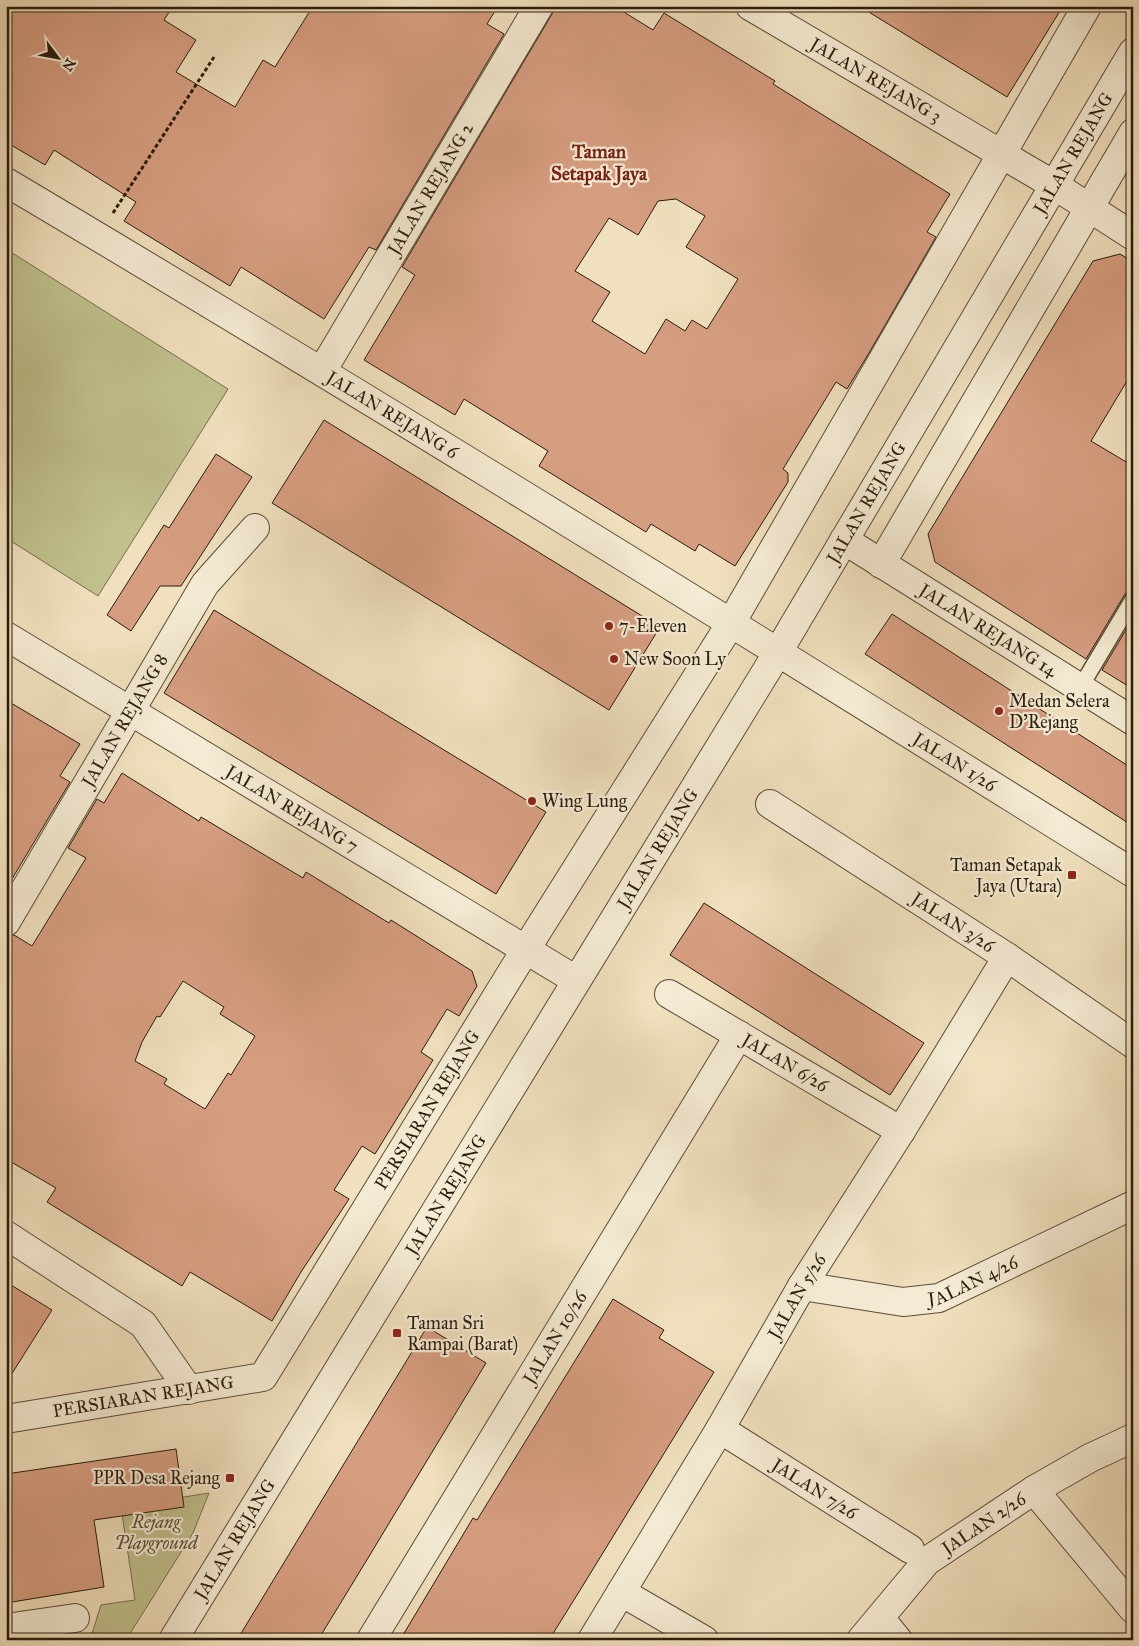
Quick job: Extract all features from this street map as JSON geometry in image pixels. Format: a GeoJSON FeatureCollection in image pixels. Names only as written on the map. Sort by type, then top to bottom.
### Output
{"type":"FeatureCollection","features":[{"type":"Feature","properties":{"kind":"street","name":"JALAN REJANG 2"},"geometry":{"type":"LineString","coordinates":[[322,371],[539,6]]}},
{"type":"Feature","properties":{"kind":"street","name":"JALAN REJANG 3"},"geometry":{"type":"LineString","coordinates":[[750,6],[1054,185],[1133,236]]}},
{"type":"Feature","properties":{"kind":"street","name":"PERSIARAN REJANG"},"geometry":{"type":"LineString","coordinates":[[6,1419],[263,1377],[526,949],[731,623],[1087,6]]}},
{"type":"Feature","properties":{"kind":"street","name":"JALAN REJANG"},"geometry":{"type":"LineString","coordinates":[[173,1640],[778,652],[1133,52]]}},
{"type":"Feature","properties":{"kind":"street"},"geometry":{"type":"LineString","coordinates":[[881,564],[1133,133]]}},
{"type":"Feature","properties":{"kind":"street","name":"JALAN REJANG 6"},"geometry":{"type":"LineString","coordinates":[[6,182],[322,371],[778,652]]}},
{"type":"Feature","properties":{"kind":"street","name":"JALAN REJANG 8"},"geometry":{"type":"LineString","coordinates":[[6,922],[205,584],[255,528]]}},
{"type":"Feature","properties":{"kind":"street","name":"JALAN REJANG 14"},"geometry":{"type":"LineString","coordinates":[[844,540],[1133,721]]}},
{"type":"Feature","properties":{"kind":"street","name":"JALAN REJANG 7"},"geometry":{"type":"LineString","coordinates":[[6,636],[576,980]]}},
{"type":"Feature","properties":{"kind":"street","name":"JALAN 1/26"},"geometry":{"type":"LineString","coordinates":[[778,652],[1133,873]]}},
{"type":"Feature","properties":{"kind":"street","name":"JALAN 3/26"},"geometry":{"type":"LineString","coordinates":[[770,804],[1007,957],[1133,1044]]}},
{"type":"Feature","properties":{"kind":"street","name":"JALAN 5/26"},"geometry":{"type":"LineString","coordinates":[[592,1640],[720,1429],[802,1286],[901,1132],[1007,957]]}},
{"type":"Feature","properties":{"kind":"street","name":"JALAN 6/26"},"geometry":{"type":"LineString","coordinates":[[669,994],[901,1132]]}},
{"type":"Feature","properties":{"kind":"street","name":"JALAN 10/26"},"geometry":{"type":"LineString","coordinates":[[371,1640],[739,1035]]}},
{"type":"Feature","properties":{"kind":"street","name":"JALAN 4/26"},"geometry":{"type":"LineString","coordinates":[[802,1286],[903,1302],[938,1298],[1133,1205]]}},
{"type":"Feature","properties":{"kind":"street"},"geometry":{"type":"LineString","coordinates":[[6,1235],[143,1324],[189,1390]]}},
{"type":"Feature","properties":{"kind":"street","name":"JALAN 7/26"},"geometry":{"type":"LineString","coordinates":[[720,1429],[910,1549]]}},
{"type":"Feature","properties":{"kind":"street","name":"JALAN 2/26"},"geometry":{"type":"LineString","coordinates":[[861,1640],[927,1562],[1034,1490],[1090,1458],[1133,1438]]}},
{"type":"Feature","properties":{"kind":"street"},"geometry":{"type":"LineString","coordinates":[[1034,1490],[1133,1609]]}},
{"type":"Feature","properties":{"kind":"street"},"geometry":{"type":"LineString","coordinates":[[621,1592],[704,1640]]}},
{"type":"Feature","properties":{"kind":"street"},"geometry":{"type":"LineString","coordinates":[[6,1628],[75,1618]]}},
{"type":"Feature","properties":{"kind":"street"},"geometry":{"type":"LineString","coordinates":[[880,1618],[898,1640]]}},
{"type":"Feature","properties":{"kind":"lane"},"geometry":{"type":"LineString","coordinates":[[1080,688],[1133,599]]}},
{"type":"Feature","properties":{"kind":"path"},"geometry":{"type":"LineString","coordinates":[[98,236],[214,57]]}},
{"type":"Feature","properties":{"kind":"green space"},"geometry":{"type":"Polygon","coordinates":[[[6,249],[228,389],[98,596],[6,538],[6,249]]]}},
{"type":"Feature","properties":{"kind":"green space","name":"Rejang Playground"},"geometry":{"type":"Polygon","coordinates":[[[209,1493],[193,1533],[126,1640],[74,1640],[91,1637],[101,1605],[135,1600],[121,1507],[209,1493]]]}},
{"type":"Feature","properties":{"kind":"building"},"geometry":{"type":"Polygon","coordinates":[[[6,6],[173,6],[164,20],[196,40],[176,72],[235,107],[263,60],[275,67],[313,6],[498,6],[487,24],[504,34],[376,250],[369,247],[324,319],[241,267],[230,286],[124,221],[136,202],[54,150],[45,165],[6,142],[6,6]]]}},
{"type":"Feature","properties":{"kind":"building"},"geometry":{"type":"Polygon","coordinates":[[[555,6],[614,6],[653,30],[664,13],[775,81],[773,84],[950,194],[927,232],[936,237],[869,353],[847,389],[836,382],[783,469],[788,473],[788,482],[735,566],[699,544],[695,551],[651,524],[646,532],[539,466],[548,451],[464,399],[455,415],[364,360],[415,275],[402,267],[555,6]],[[676,199],[658,201],[638,235],[609,218],[575,271],[610,292],[592,321],[645,354],[666,319],[685,331],[692,320],[707,329],[738,279],[686,247],[705,216],[676,199]]]}},
{"type":"Feature","properties":{"kind":"building"},"geometry":{"type":"Polygon","coordinates":[[[859,6],[1063,6],[1007,97],[859,6]]]}},
{"type":"Feature","properties":{"kind":"building"},"geometry":{"type":"Polygon","coordinates":[[[1120,254],[1133,262],[1133,371],[1091,441],[1133,466],[1133,590],[1125,594],[1086,659],[935,562],[928,534],[1093,261],[1120,254]]]}},
{"type":"Feature","properties":{"kind":"building"},"geometry":{"type":"Polygon","coordinates":[[[324,420],[660,627],[609,710],[272,503],[324,420]]]}},
{"type":"Feature","properties":{"kind":"building"},"geometry":{"type":"Polygon","coordinates":[[[216,454],[252,477],[181,586],[160,586],[131,631],[107,615],[164,525],[169,528],[216,454]]]}},
{"type":"Feature","properties":{"kind":"building"},"geometry":{"type":"Polygon","coordinates":[[[214,610],[546,812],[496,894],[164,693],[214,610]]]}},
{"type":"Feature","properties":{"kind":"building","name":"Medan Selera D'Rejang"},"geometry":{"type":"Polygon","coordinates":[[[892,614],[1133,769],[1133,826],[865,654],[892,614]]]}},
{"type":"Feature","properties":{"kind":"building"},"geometry":{"type":"Polygon","coordinates":[[[1133,618],[1133,689],[1102,670],[1133,618]]]}},
{"type":"Feature","properties":{"kind":"building"},"geometry":{"type":"Polygon","coordinates":[[[6,700],[80,744],[60,776],[70,782],[6,889],[6,700]]]}},
{"type":"Feature","properties":{"kind":"building"},"geometry":{"type":"Polygon","coordinates":[[[122,773],[199,821],[201,817],[303,878],[306,872],[389,923],[391,920],[472,971],[477,986],[459,1016],[447,1009],[421,1052],[433,1060],[375,1154],[362,1146],[334,1190],[349,1199],[301,1272],[272,1321],[190,1272],[182,1286],[47,1202],[56,1188],[6,1159],[6,938],[14,935],[32,946],[86,858],[68,848],[97,799],[104,803],[122,773]],[[183,981],[160,1017],[157,1016],[142,1042],[135,1061],[167,1079],[164,1084],[205,1109],[228,1073],[231,1075],[255,1036],[220,1014],[224,1007],[183,981]]]}},
{"type":"Feature","properties":{"kind":"building"},"geometry":{"type":"Polygon","coordinates":[[[704,903],[924,1043],[890,1095],[670,955],[704,903]]]}},
{"type":"Feature","properties":{"kind":"building"},"geometry":{"type":"Polygon","coordinates":[[[6,1282],[52,1310],[6,1383],[6,1282]]]}},
{"type":"Feature","properties":{"kind":"building"},"geometry":{"type":"Polygon","coordinates":[[[613,1299],[664,1330],[659,1338],[714,1372],[549,1640],[400,1640],[473,1518],[477,1520],[613,1299]]]}},
{"type":"Feature","properties":{"kind":"building"},"geometry":{"type":"Polygon","coordinates":[[[427,1327],[486,1363],[365,1563],[318,1640],[237,1640],[427,1327]]]}},
{"type":"Feature","properties":{"kind":"building"},"geometry":{"type":"Polygon","coordinates":[[[176,1449],[184,1507],[94,1520],[104,1587],[6,1603],[6,1474],[176,1449]]]}},
{"type":"Feature","properties":{"kind":"place","name":"7-Eleven"},"geometry":{"type":"Point","coordinates":[609,626]}},
{"type":"Feature","properties":{"kind":"place","name":"New Soon Ly"},"geometry":{"type":"Point","coordinates":[614,659]}},
{"type":"Feature","properties":{"kind":"place","name":"Medan Selera D'Rejang"},"geometry":{"type":"Point","coordinates":[999,711]}},
{"type":"Feature","properties":{"kind":"place","name":"Wing Lung"},"geometry":{"type":"Point","coordinates":[532,801]}},
{"type":"Feature","properties":{"kind":"place","name":"Taman Setapak Jaya (Utara)"},"geometry":{"type":"Point","coordinates":[1072,875]}},
{"type":"Feature","properties":{"kind":"place","name":"Taman Sri Rampai (Barat)"},"geometry":{"type":"Point","coordinates":[397,1333]}},
{"type":"Feature","properties":{"kind":"place","name":"PPR Desa Rejang"},"geometry":{"type":"Point","coordinates":[230,1478]}},
{"type":"Feature","properties":{"kind":"district","name":"Taman Setapak Jaya"},"geometry":{"type":"Point","coordinates":[599,162]}}]}
